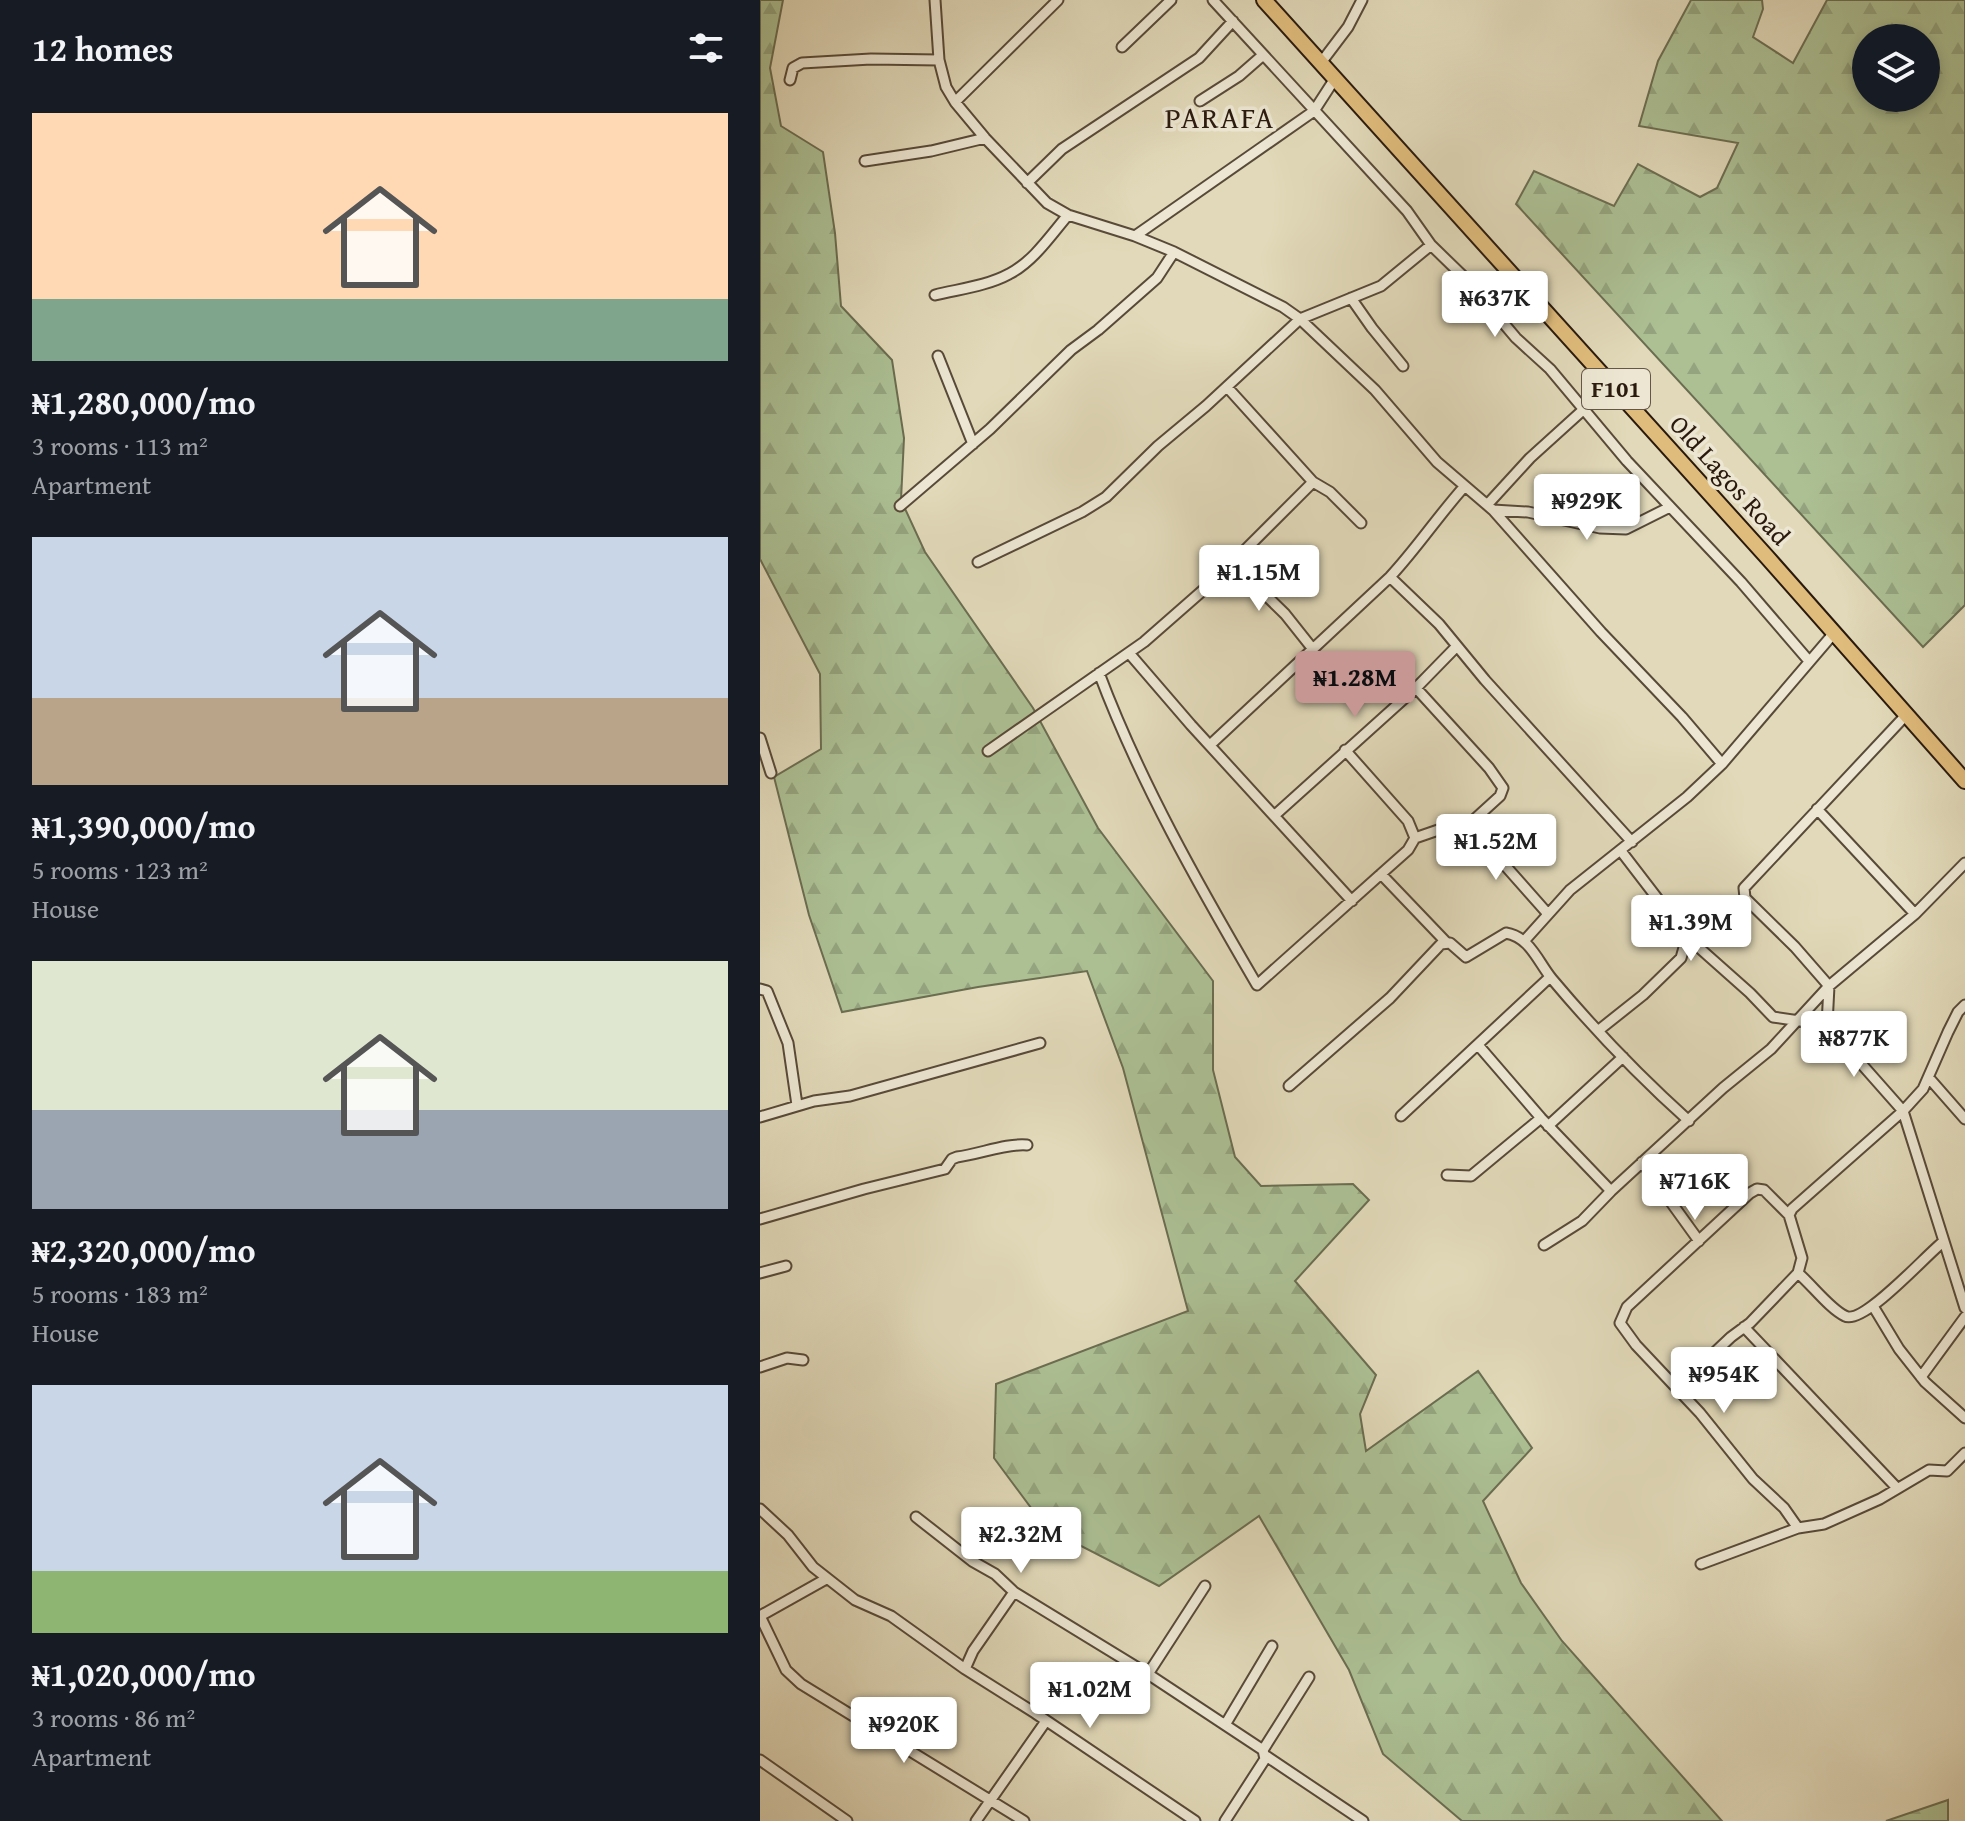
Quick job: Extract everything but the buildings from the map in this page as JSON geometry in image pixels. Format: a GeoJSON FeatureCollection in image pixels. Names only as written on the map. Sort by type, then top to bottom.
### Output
{"type":"FeatureCollection","features":[{"type":"Feature","properties":{"kind":"main road","name":"Old Lagos Road"},"geometry":{"type":"LineString","coordinates":[[1264,0],[1965,781]]}},
{"type":"Feature","properties":{"kind":"street"},"geometry":{"type":"LineString","coordinates":[[935,0],[939,60],[946,87],[985,138],[1047,203],[1068,215],[1174,252],[1272,301],[1300,319],[1375,390],[1437,462],[1490,508],[1722,764]]}},
{"type":"Feature","properties":{"kind":"street"},"geometry":{"type":"LineString","coordinates":[[955,102],[1058,0]]}},
{"type":"Feature","properties":{"kind":"street"},"geometry":{"type":"LineString","coordinates":[[1122,47],[1171,0]]}},
{"type":"Feature","properties":{"kind":"street"},"geometry":{"type":"LineString","coordinates":[[1213,0],[1407,211],[1431,245],[1467,280],[1516,338],[1550,369],[1583,410],[1809,661]]}},
{"type":"Feature","properties":{"kind":"street"},"geometry":{"type":"LineString","coordinates":[[1320,64],[1348,27],[1362,0]]}},
{"type":"Feature","properties":{"kind":"street"},"geometry":{"type":"LineString","coordinates":[[1027,183],[1062,149],[1199,58],[1233,21]]}},
{"type":"Feature","properties":{"kind":"street"},"geometry":{"type":"LineString","coordinates":[[1200,101],[1239,76],[1263,55]]}},
{"type":"Feature","properties":{"kind":"street"},"geometry":{"type":"LineString","coordinates":[[790,80],[793,68],[802,63],[871,59],[939,60]]}},
{"type":"Feature","properties":{"kind":"street"},"geometry":{"type":"LineString","coordinates":[[1135,236],[1314,111],[1334,80]]}},
{"type":"Feature","properties":{"kind":"street"},"geometry":{"type":"LineString","coordinates":[[865,161],[931,151],[985,138]]}},
{"type":"Feature","properties":{"kind":"street"},"geometry":{"type":"LineString","coordinates":[[935,295],[993,281],[1012,273],[1030,259],[1068,215]]}},
{"type":"Feature","properties":{"kind":"street"},"geometry":{"type":"LineString","coordinates":[[978,562],[1082,512],[1106,497],[1158,446],[1300,319],[1381,286],[1431,245]]}},
{"type":"Feature","properties":{"kind":"street"},"geometry":{"type":"LineString","coordinates":[[900,506],[973,444],[1071,350],[1157,278],[1174,252]]}},
{"type":"Feature","properties":{"kind":"street"},"geometry":{"type":"LineString","coordinates":[[1351,298],[1403,366]]}},
{"type":"Feature","properties":{"kind":"street"},"geometry":{"type":"LineString","coordinates":[[938,356],[973,444]]}},
{"type":"Feature","properties":{"kind":"street"},"geometry":{"type":"LineString","coordinates":[[1227,387],[1313,482],[1330,492],[1361,523]]}},
{"type":"Feature","properties":{"kind":"street"},"geometry":{"type":"LineString","coordinates":[[1490,508],[1530,458],[1583,410]]}},
{"type":"Feature","properties":{"kind":"street"},"geometry":{"type":"LineString","coordinates":[[988,751],[1144,642],[1237,559],[1313,482]]}},
{"type":"Feature","properties":{"kind":"street"},"geometry":{"type":"LineString","coordinates":[[1210,745],[1390,577],[1417,548],[1464,487]]}},
{"type":"Feature","properties":{"kind":"street"},"geometry":{"type":"LineString","coordinates":[[1490,508],[1528,512],[1600,528],[1626,529],[1670,507]]}},
{"type":"Feature","properties":{"kind":"street"},"geometry":{"type":"LineString","coordinates":[[1237,559],[1244,574],[1285,614],[1312,648]]}},
{"type":"Feature","properties":{"kind":"street"},"geometry":{"type":"LineString","coordinates":[[1390,577],[1426,610],[1632,842]]}},
{"type":"Feature","properties":{"kind":"street"},"geometry":{"type":"LineString","coordinates":[[1525,940],[1570,890],[1687,797],[1722,764],[1834,633]]}},
{"type":"Feature","properties":{"kind":"street"},"geometry":{"type":"LineString","coordinates":[[1275,815],[1416,688],[1457,646]]}},
{"type":"Feature","properties":{"kind":"street"},"geometry":{"type":"LineString","coordinates":[[1129,653],[1352,901]]}},
{"type":"Feature","properties":{"kind":"street"},"geometry":{"type":"LineString","coordinates":[[1099,673],[1125,737],[1170,831],[1257,985],[1408,850],[1415,838],[1444,828],[1466,827],[1500,796],[1503,788],[1489,768],[1416,688]]}},
{"type":"Feature","properties":{"kind":"street"},"geometry":{"type":"LineString","coordinates":[[1827,1025],[1829,986],[1743,893],[1749,882],[1907,714]]}},
{"type":"Feature","properties":{"kind":"street"},"geometry":{"type":"LineString","coordinates":[[760,738],[771,773]]}},
{"type":"Feature","properties":{"kind":"street"},"geometry":{"type":"LineString","coordinates":[[1345,750],[1408,821],[1415,838]]}},
{"type":"Feature","properties":{"kind":"street"},"geometry":{"type":"LineString","coordinates":[[1817,809],[1915,914]]}},
{"type":"Feature","properties":{"kind":"street"},"geometry":{"type":"LineString","coordinates":[[1466,827],[1486,844],[1548,914]]}},
{"type":"Feature","properties":{"kind":"street"},"geometry":{"type":"LineString","coordinates":[[1621,851],[1687,937],[1773,1017],[1827,1025],[1903,1111],[1965,1308]]}},
{"type":"Feature","properties":{"kind":"street"},"geometry":{"type":"LineString","coordinates":[[1544,1245],[1582,1221],[1642,1162],[1787,1034],[1829,986],[1915,914],[1965,863]]}},
{"type":"Feature","properties":{"kind":"street"},"geometry":{"type":"LineString","coordinates":[[1381,874],[1446,942],[1466,957],[1506,933],[1525,940],[1550,977],[1623,1057],[1689,1121]]}},
{"type":"Feature","properties":{"kind":"street"},"geometry":{"type":"LineString","coordinates":[[1681,958],[1687,937]]}},
{"type":"Feature","properties":{"kind":"street"},"geometry":{"type":"LineString","coordinates":[[1289,1086],[1390,998],[1446,942]]}},
{"type":"Feature","properties":{"kind":"street"},"geometry":{"type":"LineString","coordinates":[[1599,1030],[1643,995],[1681,958],[1703,951]]}},
{"type":"Feature","properties":{"kind":"street"},"geometry":{"type":"LineString","coordinates":[[1401,1116],[1550,977]]}},
{"type":"Feature","properties":{"kind":"street"},"geometry":{"type":"LineString","coordinates":[[760,989],[767,991],[788,1043],[797,1105]]}},
{"type":"Feature","properties":{"kind":"street"},"geometry":{"type":"LineString","coordinates":[[1789,1215],[1923,1089],[1953,1022],[1965,1005]]}},
{"type":"Feature","properties":{"kind":"street"},"geometry":{"type":"LineString","coordinates":[[760,1117],[797,1105],[850,1096],[1040,1043]]}},
{"type":"Feature","properties":{"kind":"street"},"geometry":{"type":"LineString","coordinates":[[1478,1045],[1548,1126],[1611,1191]]}},
{"type":"Feature","properties":{"kind":"street"},"geometry":{"type":"LineString","coordinates":[[1548,1126],[1623,1057]]}},
{"type":"Feature","properties":{"kind":"street"},"geometry":{"type":"LineString","coordinates":[[1929,1078],[1965,1119]]}},
{"type":"Feature","properties":{"kind":"street"},"geometry":{"type":"LineString","coordinates":[[1447,1175],[1471,1176],[1541,1118]]}},
{"type":"Feature","properties":{"kind":"street"},"geometry":{"type":"LineString","coordinates":[[760,1219],[945,1169],[957,1157],[994,1151],[1008,1144],[1027,1145]]}},
{"type":"Feature","properties":{"kind":"street"},"geometry":{"type":"LineString","coordinates":[[1642,1162],[1699,1241]]}},
{"type":"Feature","properties":{"kind":"street"},"geometry":{"type":"LineString","coordinates":[[1677,1388],[1792,1283],[1798,1273],[1802,1258],[1789,1215],[1764,1190],[1757,1189],[1627,1307],[1620,1323],[1753,1479],[1784,1508],[1798,1528]]}},
{"type":"Feature","properties":{"kind":"street"},"geometry":{"type":"LineString","coordinates":[[1798,1273],[1848,1318],[1855,1318],[1873,1306],[1943,1242]]}},
{"type":"Feature","properties":{"kind":"street"},"geometry":{"type":"LineString","coordinates":[[760,1273],[786,1266]]}},
{"type":"Feature","properties":{"kind":"street"},"geometry":{"type":"LineString","coordinates":[[1873,1306],[1899,1349],[1921,1377],[1965,1418]]}},
{"type":"Feature","properties":{"kind":"street"},"geometry":{"type":"LineString","coordinates":[[1921,1377],[1965,1317]]}},
{"type":"Feature","properties":{"kind":"street"},"geometry":{"type":"LineString","coordinates":[[1744,1327],[1897,1488]]}},
{"type":"Feature","properties":{"kind":"street"},"geometry":{"type":"LineString","coordinates":[[760,1367],[787,1358],[803,1360]]}},
{"type":"Feature","properties":{"kind":"street"},"geometry":{"type":"LineString","coordinates":[[1701,1564],[1798,1528],[1824,1524],[1880,1499],[1929,1470],[1947,1471],[1965,1453]]}},
{"type":"Feature","properties":{"kind":"street"},"geometry":{"type":"LineString","coordinates":[[760,1509],[788,1535],[813,1567],[855,1600],[891,1616],[965,1669],[1195,1821]]}},
{"type":"Feature","properties":{"kind":"street"},"geometry":{"type":"LineString","coordinates":[[916,1517],[972,1561],[995,1574],[1014,1592],[1148,1674],[1363,1821]]}},
{"type":"Feature","properties":{"kind":"street"},"geometry":{"type":"LineString","coordinates":[[826,1579],[760,1616],[786,1670],[801,1684],[1024,1821]]}},
{"type":"Feature","properties":{"kind":"street"},"geometry":{"type":"LineString","coordinates":[[1148,1674],[1205,1586]]}},
{"type":"Feature","properties":{"kind":"street"},"geometry":{"type":"LineString","coordinates":[[965,1669],[973,1651],[1014,1592]]}},
{"type":"Feature","properties":{"kind":"street"},"geometry":{"type":"LineString","coordinates":[[1225,1725],[1272,1646]]}},
{"type":"Feature","properties":{"kind":"street"},"geometry":{"type":"LineString","coordinates":[[1225,1821],[1309,1677]]}},
{"type":"Feature","properties":{"kind":"street"},"geometry":{"type":"LineString","coordinates":[[976,1821],[1046,1721]]}},
{"type":"Feature","properties":{"kind":"street"},"geometry":{"type":"LineString","coordinates":[[760,1760],[847,1821]]}},
{"type":"Feature","properties":{"kind":"green space"},"geometry":{"type":"Polygon","coordinates":[[[760,0],[783,0],[770,68],[781,126],[823,152],[835,233],[841,306],[892,360],[904,438],[901,500],[925,552],[1033,708],[1098,828],[1213,981],[1213,1070],[1235,1157],[1261,1186],[1353,1184],[1369,1200],[1295,1281],[1376,1375],[1360,1414],[1366,1451],[1478,1371],[1532,1448],[1483,1501],[1521,1583],[1562,1641],[1722,1821],[1462,1821],[1383,1754],[1349,1670],[1259,1516],[1159,1586],[1046,1528],[994,1458],[996,1384],[1188,1311],[1123,1068],[1087,971],[842,1012],[809,915],[774,777],[821,749],[820,674],[760,559],[760,0]]]}},
{"type":"Feature","properties":{"kind":"green space"},"geometry":{"type":"Polygon","coordinates":[[[1691,0],[1762,0],[1763,9],[1753,37],[1793,63],[1827,0],[1965,0],[1965,605],[1923,647],[1516,204],[1534,171],[1614,206],[1638,164],[1700,197],[1717,188],[1738,143],[1639,126],[1658,61],[1691,0]]]}},
{"type":"Feature","properties":{"kind":"green space"},"geometry":{"type":"Polygon","coordinates":[[[1948,1800],[1948,1821],[1886,1821],[1948,1800]]]}},
{"type":"Feature","properties":{"kind":"district","name":"PARAFA"},"geometry":{"type":"Point","coordinates":[1220,118]}}]}
